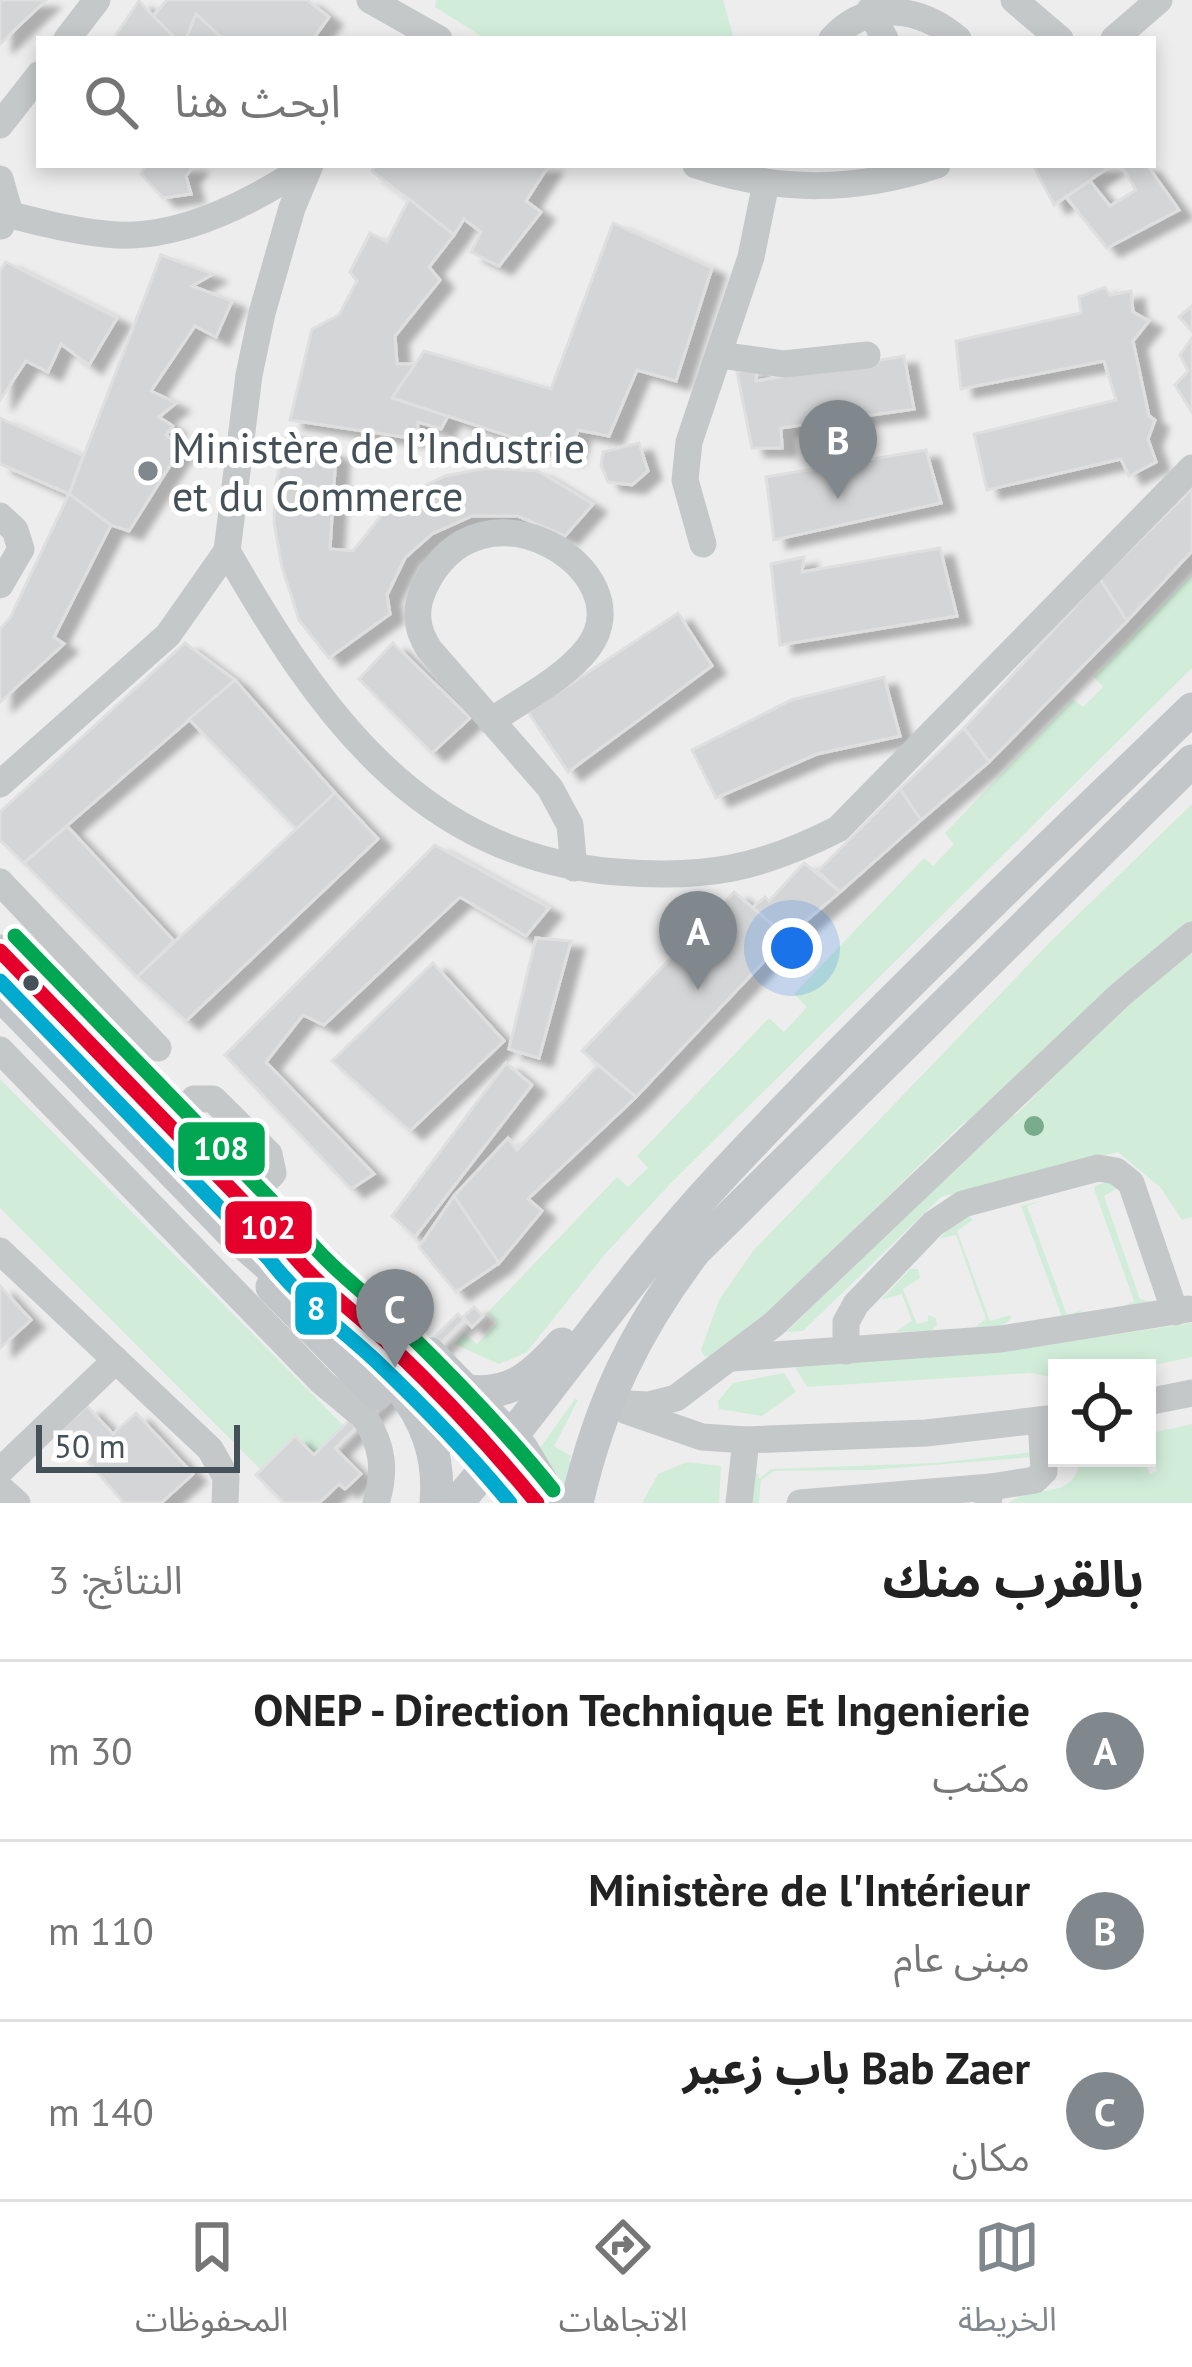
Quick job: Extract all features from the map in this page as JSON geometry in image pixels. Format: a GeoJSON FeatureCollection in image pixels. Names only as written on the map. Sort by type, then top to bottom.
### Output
{"type":"FeatureCollection","features":[{"type":"Feature","properties":{"kind":"main road"},"geometry":{"type":"LineString","coordinates":[[485,1503],[510,1452],[599,1322],[720,1178],[1192,709]]}},
{"type":"Feature","properties":{"kind":"main road"},"geometry":{"type":"LineString","coordinates":[[577,1503],[607,1403],[631,1346],[695,1251],[1192,761]]}},
{"type":"Feature","properties":{"kind":"main road"},"geometry":{"type":"LineString","coordinates":[[0,951],[169,1125],[238,1218],[314,1259],[395,1382],[410,1448],[414,1503]]}},
{"type":"Feature","properties":{"kind":"main road"},"geometry":{"type":"LineString","coordinates":[[0,994],[238,1218],[412,1401],[430,1440],[436,1503]]}},
{"type":"Feature","properties":{"kind":"main road"},"geometry":{"type":"LineString","coordinates":[[395,1382],[498,1392],[520,1384],[567,1339],[599,1322]]}},
{"type":"Feature","properties":{"kind":"main road"},"geometry":{"type":"LineString","coordinates":[[395,1382],[510,1452],[554,1503]]}},
{"type":"Feature","properties":{"kind":"main road"},"geometry":{"type":"LineString","coordinates":[[469,1391],[537,1503]]}},
{"type":"Feature","properties":{"kind":"main road"},"geometry":{"type":"LineString","coordinates":[[457,1503],[510,1452]]}},
{"type":"Feature","properties":{"kind":"street"},"geometry":{"type":"LineString","coordinates":[[69,36],[97,0]]}},
{"type":"Feature","properties":{"kind":"street"},"geometry":{"type":"LineString","coordinates":[[1014,0],[1056,36]]}},
{"type":"Feature","properties":{"kind":"street"},"geometry":{"type":"LineString","coordinates":[[1117,36],[1159,0]]}},
{"type":"Feature","properties":{"kind":"street"},"geometry":{"type":"LineString","coordinates":[[834,36],[870,10],[900,8],[935,20],[954,36]]}},
{"type":"Feature","properties":{"kind":"street"},"geometry":{"type":"LineString","coordinates":[[870,10],[883,36]]}},
{"type":"Feature","properties":{"kind":"street"},"geometry":{"type":"LineString","coordinates":[[385,14],[433,36]]}},
{"type":"Feature","properties":{"kind":"street"},"geometry":{"type":"LineString","coordinates":[[0,125],[36,79]]}},
{"type":"Feature","properties":{"kind":"street"},"geometry":{"type":"LineString","coordinates":[[0,179],[3,221],[144,234],[249,201],[304,168]]}},
{"type":"Feature","properties":{"kind":"street"},"geometry":{"type":"LineString","coordinates":[[0,784],[168,635],[227,551],[258,334],[292,208],[308,168]]}},
{"type":"Feature","properties":{"kind":"street"},"geometry":{"type":"LineString","coordinates":[[708,168],[766,183],[815,188],[858,186],[926,168]]}},
{"type":"Feature","properties":{"kind":"street"},"geometry":{"type":"LineString","coordinates":[[703,544],[685,480],[685,463],[751,256],[766,183]]}},
{"type":"Feature","properties":{"kind":"street"},"geometry":{"type":"LineString","coordinates":[[719,355],[784,364],[867,355]]}},
{"type":"Feature","properties":{"kind":"street"},"geometry":{"type":"LineString","coordinates":[[227,551],[320,696],[352,737],[405,787],[454,822],[496,844],[574,868],[683,875],[741,868],[785,855],[838,829],[1192,468]]}},
{"type":"Feature","properties":{"kind":"street"},"geometry":{"type":"LineString","coordinates":[[0,516],[15,530],[21,549],[0,585]]}},
{"type":"Feature","properties":{"kind":"street"},"geometry":{"type":"LineString","coordinates":[[491,721],[570,667],[591,645],[598,627],[599,596],[587,574],[542,540],[518,535],[469,538],[435,566],[418,602],[417,624],[422,638],[491,721],[550,788],[573,840],[574,868]]}},
{"type":"Feature","properties":{"kind":"street"},"geometry":{"type":"LineString","coordinates":[[0,882],[158,1048]]}},
{"type":"Feature","properties":{"kind":"street"},"geometry":{"type":"LineString","coordinates":[[607,1403],[648,1406],[676,1398],[730,1359],[816,1286],[1120,995],[1192,935]]}},
{"type":"Feature","properties":{"kind":"street"},"geometry":{"type":"LineString","coordinates":[[0,1050],[322,1382],[395,1382],[376,1503]]}},
{"type":"Feature","properties":{"kind":"street"},"geometry":{"type":"LineString","coordinates":[[169,1125],[194,1099],[207,1097],[219,1103],[269,1154],[273,1173],[238,1218]]}},
{"type":"Feature","properties":{"kind":"street"},"geometry":{"type":"LineString","coordinates":[[730,1359],[845,1351],[1038,1335],[1184,1310],[1131,1183],[1116,1171],[1098,1168],[988,1196],[946,1214],[856,1304],[846,1322],[845,1351]]}},
{"type":"Feature","properties":{"kind":"street"},"geometry":{"type":"LineString","coordinates":[[0,1251],[210,1449],[226,1478],[225,1503]]}},
{"type":"Feature","properties":{"kind":"street"},"geometry":{"type":"LineString","coordinates":[[0,1471],[116,1360]]}},
{"type":"Feature","properties":{"kind":"street"},"geometry":{"type":"LineString","coordinates":[[1156,1400],[1192,1393]]}},
{"type":"Feature","properties":{"kind":"street"},"geometry":{"type":"LineString","coordinates":[[607,1403],[702,1437],[746,1440],[866,1437],[1048,1419]]}},
{"type":"Feature","properties":{"kind":"street"},"geometry":{"type":"LineString","coordinates":[[800,1503],[989,1495],[1035,1480],[1044,1471],[1048,1429]]}},
{"type":"Feature","properties":{"kind":"street"},"geometry":{"type":"LineString","coordinates":[[739,1503],[746,1440]]}},
{"type":"Feature","properties":{"kind":"street"},"geometry":{"type":"LineString","coordinates":[[0,1489],[17,1503]]}},
{"type":"Feature","properties":{"kind":"green space"},"geometry":{"type":"Polygon","coordinates":[[[436,0],[723,0],[733,36],[481,36],[435,7],[436,0]]]}},
{"type":"Feature","properties":{"kind":"green space"},"geometry":{"type":"Polygon","coordinates":[[[1192,574],[1192,668],[671,1183],[606,1253],[526,1353],[499,1364],[454,1344],[464,1333],[477,1344],[497,1323],[487,1313],[617,1177],[628,1187],[648,1168],[637,1156],[769,1018],[784,1032],[807,1007],[794,994],[924,858],[933,866],[954,844],[945,833],[1073,699],[1083,707],[1103,687],[1094,677],[1192,574]]]}},
{"type":"Feature","properties":{"kind":"green space"},"geometry":{"type":"Polygon","coordinates":[[[1192,804],[1192,922],[980,1114],[962,1124],[774,1307],[710,1357],[704,1356],[701,1350],[719,1300],[753,1251],[1054,938],[1192,804]]]}},
{"type":"Feature","properties":{"kind":"green space"},"geometry":{"type":"Polygon","coordinates":[[[1192,950],[1192,1217],[1182,1220],[1161,1188],[1118,1152],[941,1197],[803,1331],[786,1332],[1000,1122],[1018,1113],[1101,1028],[1192,950]]]}},
{"type":"Feature","properties":{"kind":"green space"},"geometry":{"type":"Polygon","coordinates":[[[0,1079],[344,1426],[314,1455],[295,1437],[261,1470],[0,1208],[0,1079]]]}},
{"type":"Feature","properties":{"kind":"green space"},"geometry":{"type":"Polygon","coordinates":[[[1112,1181],[1121,1186],[1104,1196],[1140,1299],[1151,1302],[1124,1306],[1134,1301],[1094,1189],[1112,1181]]]}},
{"type":"Feature","properties":{"kind":"green space"},"geometry":{"type":"Polygon","coordinates":[[[1044,1200],[1027,1206],[1067,1315],[1083,1310],[1078,1316],[1062,1317],[1021,1206],[1044,1200]]]}},
{"type":"Feature","properties":{"kind":"green space"},"geometry":{"type":"Polygon","coordinates":[[[966,1212],[973,1220],[957,1231],[990,1321],[1010,1315],[1002,1326],[975,1327],[986,1319],[956,1235],[939,1239],[966,1212]]]}},
{"type":"Feature","properties":{"kind":"green space"},"geometry":{"type":"Polygon","coordinates":[[[910,1269],[918,1269],[920,1278],[903,1289],[917,1324],[928,1321],[928,1315],[936,1318],[937,1326],[930,1331],[895,1332],[912,1321],[902,1294],[881,1300],[910,1269]]]}},
{"type":"Feature","properties":{"kind":"green space"},"geometry":{"type":"Polygon","coordinates":[[[1192,1323],[1192,1357],[1156,1365],[1156,1359],[1048,1359],[1048,1376],[1031,1373],[807,1387],[791,1360],[1058,1343],[1192,1323]]]}},
{"type":"Feature","properties":{"kind":"green space"},"geometry":{"type":"Polygon","coordinates":[[[784,1373],[796,1392],[762,1416],[719,1409],[718,1401],[733,1383],[784,1373]]]}},
{"type":"Feature","properties":{"kind":"green space"},"geometry":{"type":"Polygon","coordinates":[[[575,1399],[554,1446],[574,1463],[566,1495],[537,1452],[575,1399]]]}},
{"type":"Feature","properties":{"kind":"green space"},"geometry":{"type":"Polygon","coordinates":[[[1192,1424],[1192,1503],[1008,1503],[1063,1486],[1078,1467],[1157,1471],[1156,1432],[1192,1424]]]}},
{"type":"Feature","properties":{"kind":"green space"},"geometry":{"type":"Polygon","coordinates":[[[1033,1452],[1033,1457],[871,1470],[774,1471],[761,1480],[759,1503],[747,1503],[753,1473],[759,1479],[771,1469],[935,1463],[1033,1452]]]}},
{"type":"Feature","properties":{"kind":"green space"},"geometry":{"type":"Polygon","coordinates":[[[687,1462],[721,1466],[719,1503],[642,1503],[658,1474],[687,1462]]]}},
{"type":"Feature","properties":{"kind":"building"},"geometry":{"type":"Polygon","coordinates":[[[0,0],[46,0],[0,44],[0,0]]]}},
{"type":"Feature","properties":{"kind":"building"},"geometry":{"type":"Polygon","coordinates":[[[167,0],[307,0],[329,17],[315,36],[220,36],[196,14],[187,36],[173,36],[153,16],[167,0]]]}},
{"type":"Feature","properties":{"kind":"building"},"geometry":{"type":"Polygon","coordinates":[[[139,1],[173,36],[115,36],[139,1]]]}},
{"type":"Feature","properties":{"kind":"building"},"geometry":{"type":"Polygon","coordinates":[[[196,14],[220,36],[187,36],[196,14]]]}},
{"type":"Feature","properties":{"kind":"building"},"geometry":{"type":"Polygon","coordinates":[[[145,168],[192,168],[186,176],[191,194],[163,198],[141,174],[145,168]]]}},
{"type":"Feature","properties":{"kind":"building"},"geometry":{"type":"Polygon","coordinates":[[[547,168],[526,201],[541,212],[499,266],[471,252],[481,232],[464,219],[454,235],[372,171],[547,168]]]}},
{"type":"Feature","properties":{"kind":"building"},"geometry":{"type":"Polygon","coordinates":[[[1035,168],[1108,168],[1054,205],[1035,168]]]}},
{"type":"Feature","properties":{"kind":"building"},"geometry":{"type":"Polygon","coordinates":[[[1123,168],[1149,168],[1179,210],[1107,248],[1066,197],[1090,181],[1110,206],[1136,190],[1123,168]]]}},
{"type":"Feature","properties":{"kind":"building"},"geometry":{"type":"Polygon","coordinates":[[[409,199],[454,235],[429,267],[440,280],[395,336],[397,364],[415,364],[392,398],[448,416],[441,429],[418,422],[417,439],[290,420],[312,329],[339,315],[357,281],[350,272],[370,233],[387,242],[409,199]]]}},
{"type":"Feature","properties":{"kind":"building"},"geometry":{"type":"Polygon","coordinates":[[[613,223],[712,268],[676,381],[637,370],[609,436],[578,430],[570,456],[392,398],[424,351],[551,389],[613,223]]]}},
{"type":"Feature","properties":{"kind":"building"},"geometry":{"type":"Polygon","coordinates":[[[161,255],[213,274],[192,286],[232,301],[216,337],[195,326],[151,391],[176,403],[159,417],[173,426],[166,435],[181,448],[129,531],[111,525],[69,494],[161,255]]]}},
{"type":"Feature","properties":{"kind":"building"},"geometry":{"type":"Polygon","coordinates":[[[6,262],[117,318],[89,365],[61,344],[48,372],[26,361],[0,400],[0,270],[6,262]]]}},
{"type":"Feature","properties":{"kind":"building"},"geometry":{"type":"Polygon","coordinates":[[[1105,287],[1110,295],[1131,291],[1133,312],[1149,321],[1133,341],[1149,416],[1155,420],[1148,439],[1156,462],[1129,476],[1121,459],[987,490],[974,434],[1116,400],[1104,361],[961,389],[956,341],[1081,313],[1079,297],[1105,287]]]}},
{"type":"Feature","properties":{"kind":"building"},"geometry":{"type":"Polygon","coordinates":[[[1192,306],[1192,331],[1179,317],[1192,306]]]}},
{"type":"Feature","properties":{"kind":"building"},"geometry":{"type":"Polygon","coordinates":[[[1192,338],[1192,412],[1175,385],[1188,371],[1180,355],[1192,338]]]}},
{"type":"Feature","properties":{"kind":"building"},"geometry":{"type":"Polygon","coordinates":[[[904,356],[914,409],[781,428],[782,448],[752,448],[737,372],[756,367],[756,381],[904,356]]]}},
{"type":"Feature","properties":{"kind":"building"},"geometry":{"type":"Polygon","coordinates":[[[0,418],[83,456],[69,494],[0,464],[0,418]]]}},
{"type":"Feature","properties":{"kind":"building"},"geometry":{"type":"Polygon","coordinates":[[[288,431],[336,454],[330,549],[353,551],[392,502],[445,476],[487,468],[538,471],[593,504],[565,536],[518,516],[472,516],[432,534],[405,558],[387,595],[390,614],[329,658],[299,620],[274,523],[276,482],[288,431]]]}},
{"type":"Feature","properties":{"kind":"building"},"geometry":{"type":"Polygon","coordinates":[[[639,443],[648,471],[632,485],[608,482],[601,465],[603,452],[639,443]]]}},
{"type":"Feature","properties":{"kind":"building"},"geometry":{"type":"Polygon","coordinates":[[[926,450],[941,503],[774,540],[766,477],[926,450]]]}},
{"type":"Feature","properties":{"kind":"building"},"geometry":{"type":"Polygon","coordinates":[[[1192,489],[1192,551],[1127,621],[1100,579],[1192,489]]]}},
{"type":"Feature","properties":{"kind":"building"},"geometry":{"type":"Polygon","coordinates":[[[69,494],[111,525],[54,637],[64,644],[0,702],[0,629],[10,618],[69,494]]]}},
{"type":"Feature","properties":{"kind":"building"},"geometry":{"type":"Polygon","coordinates":[[[940,548],[957,616],[780,645],[771,564],[804,557],[802,572],[940,548]]]}},
{"type":"Feature","properties":{"kind":"building"},"geometry":{"type":"Polygon","coordinates":[[[1100,579],[1127,621],[989,762],[964,728],[1100,579]]]}},
{"type":"Feature","properties":{"kind":"building"},"geometry":{"type":"Polygon","coordinates":[[[678,613],[712,666],[568,772],[528,712],[678,613]]]}},
{"type":"Feature","properties":{"kind":"building"},"geometry":{"type":"Polygon","coordinates":[[[185,643],[235,680],[24,863],[0,840],[0,812],[185,643]]]}},
{"type":"Feature","properties":{"kind":"building"},"geometry":{"type":"Polygon","coordinates":[[[393,643],[470,718],[432,753],[359,679],[393,643]]]}},
{"type":"Feature","properties":{"kind":"building"},"geometry":{"type":"Polygon","coordinates":[[[884,677],[900,736],[817,754],[716,798],[692,750],[791,700],[884,677]]]}},
{"type":"Feature","properties":{"kind":"building"},"geometry":{"type":"Polygon","coordinates":[[[235,680],[335,793],[296,829],[189,719],[235,680]]]}},
{"type":"Feature","properties":{"kind":"building"},"geometry":{"type":"Polygon","coordinates":[[[964,728],[989,762],[921,820],[900,789],[964,728]]]}},
{"type":"Feature","properties":{"kind":"building"},"geometry":{"type":"Polygon","coordinates":[[[900,789],[921,820],[840,892],[818,871],[900,789]]]}},
{"type":"Feature","properties":{"kind":"building"},"geometry":{"type":"Polygon","coordinates":[[[335,793],[378,839],[186,1021],[137,977],[335,793]]]}},
{"type":"Feature","properties":{"kind":"building"},"geometry":{"type":"Polygon","coordinates":[[[67,826],[174,941],[137,977],[24,863],[67,826]]]}},
{"type":"Feature","properties":{"kind":"building"},"geometry":{"type":"Polygon","coordinates":[[[435,845],[549,908],[526,936],[460,897],[324,1025],[303,1015],[266,1062],[374,1174],[351,1189],[225,1055],[435,845]]]}},
{"type":"Feature","properties":{"kind":"building"},"geometry":{"type":"Polygon","coordinates":[[[804,863],[840,892],[787,937],[752,908],[765,897],[769,901],[804,863]]]}},
{"type":"Feature","properties":{"kind":"building"},"geometry":{"type":"Polygon","coordinates":[[[734,892],[787,937],[636,1097],[582,1051],[734,892]]]}},
{"type":"Feature","properties":{"kind":"building"},"geometry":{"type":"Polygon","coordinates":[[[536,938],[571,941],[539,1058],[509,1049],[536,938]]]}},
{"type":"Feature","properties":{"kind":"building"},"geometry":{"type":"Polygon","coordinates":[[[433,963],[504,1041],[410,1131],[332,1061],[433,963]]]}},
{"type":"Feature","properties":{"kind":"building"},"geometry":{"type":"Polygon","coordinates":[[[506,1063],[532,1085],[415,1237],[392,1216],[506,1063]]]}},
{"type":"Feature","properties":{"kind":"building"},"geometry":{"type":"Polygon","coordinates":[[[598,1065],[636,1097],[528,1199],[542,1211],[499,1263],[454,1196],[508,1138],[517,1150],[598,1065]]]}},
{"type":"Feature","properties":{"kind":"building"},"geometry":{"type":"Polygon","coordinates":[[[454,1196],[499,1263],[456,1292],[419,1247],[454,1196]]]}},
{"type":"Feature","properties":{"kind":"building"},"geometry":{"type":"Polygon","coordinates":[[[0,1286],[31,1320],[0,1348],[0,1286]]]}},
{"type":"Feature","properties":{"kind":"building"},"geometry":{"type":"Polygon","coordinates":[[[474,1307],[483,1316],[472,1327],[465,1319],[335,1448],[361,1474],[345,1489],[339,1484],[319,1503],[284,1503],[256,1475],[295,1436],[314,1455],[458,1314],[462,1318],[474,1307]]]}},
{"type":"Feature","properties":{"kind":"building"},"geometry":{"type":"Polygon","coordinates":[[[87,1406],[113,1434],[136,1413],[193,1474],[161,1503],[124,1503],[61,1430],[87,1406]]]}},
{"type":"Feature","properties":{"kind":"transit line","name":"108"},"geometry":{"type":"LineString","coordinates":[[15,936],[325,1258],[464,1390],[553,1490]]}},
{"type":"Feature","properties":{"kind":"transit line","name":"102"},"geometry":{"type":"LineString","coordinates":[[0,951],[309,1273],[448,1403],[537,1503]]}},
{"type":"Feature","properties":{"kind":"transit line","name":"8"},"geometry":{"type":"LineString","coordinates":[[0,981],[293,1287],[376,1361],[510,1503]]}},
{"type":"Feature","properties":{"kind":"place","name":"Ministère de l’Industrie et du Commerce"},"geometry":{"type":"Point","coordinates":[148,471]}},
{"type":"Feature","properties":{"kind":"place","name":"Ministère de l'Intérieur"},"geometry":{"type":"Point","coordinates":[838,499]}},
{"type":"Feature","properties":{"kind":"place","name":"ONEP - Direction Technique Et Ingenierie"},"geometry":{"type":"Point","coordinates":[698,990]}},
{"type":"Feature","properties":{"kind":"place","name":"Bab Zaer باب زعير"},"geometry":{"type":"Point","coordinates":[395,1368]}}]}
